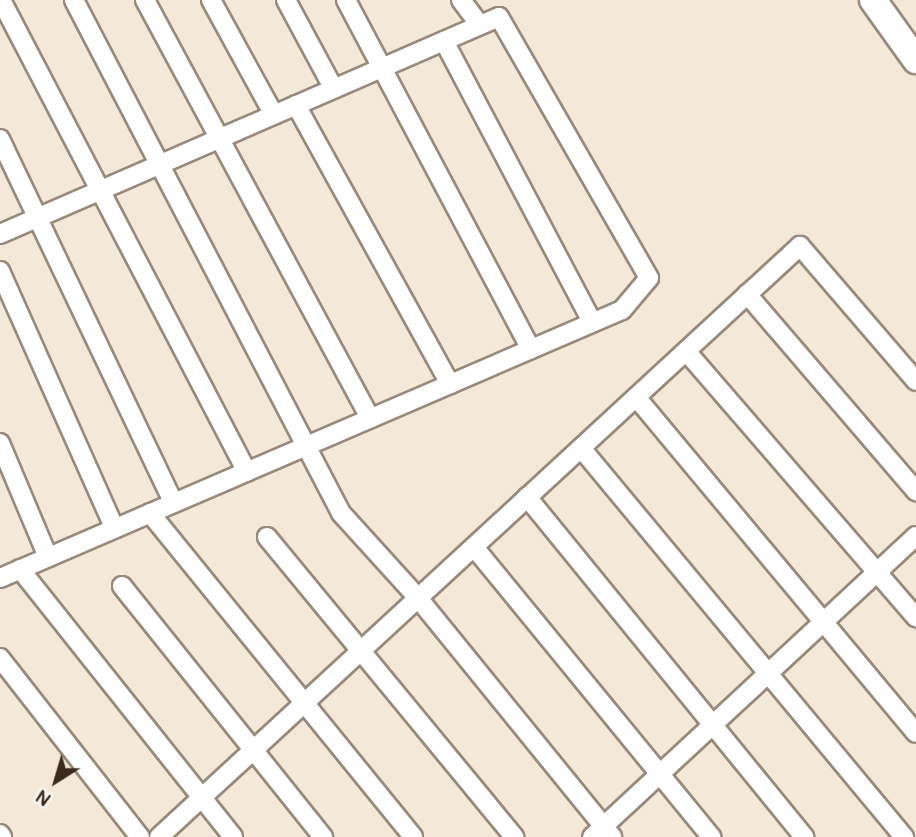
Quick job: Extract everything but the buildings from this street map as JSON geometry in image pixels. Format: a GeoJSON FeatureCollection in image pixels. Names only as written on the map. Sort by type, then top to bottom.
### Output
{"type":"FeatureCollection","features":[{"type":"Feature","properties":{"kind":"street"},"geometry":{"type":"LineString","coordinates":[[1,0],[247,472]]}},
{"type":"Feature","properties":{"kind":"street"},"geometry":{"type":"LineString","coordinates":[[74,0],[304,447],[341,513],[418,598],[602,834],[660,774],[916,536]]}},
{"type":"Feature","properties":{"kind":"street"},"geometry":{"type":"LineString","coordinates":[[145,0],[370,418]]}},
{"type":"Feature","properties":{"kind":"street"},"geometry":{"type":"LineString","coordinates":[[211,0],[274,115]]}},
{"type":"Feature","properties":{"kind":"street"},"geometry":{"type":"LineString","coordinates":[[286,0],[334,89]]}},
{"type":"Feature","properties":{"kind":"street"},"geometry":{"type":"LineString","coordinates":[[346,0],[531,349]]}},
{"type":"Feature","properties":{"kind":"street"},"geometry":{"type":"LineString","coordinates":[[461,0],[480,25]]}},
{"type":"Feature","properties":{"kind":"street"},"geometry":{"type":"LineString","coordinates":[[873,0],[916,60]]}},
{"type":"Feature","properties":{"kind":"street"},"geometry":{"type":"LineString","coordinates":[[0,234],[499,16],[649,278],[622,310],[0,578]]}},
{"type":"Feature","properties":{"kind":"street"},"geometry":{"type":"LineString","coordinates":[[444,40],[592,322]]}},
{"type":"Feature","properties":{"kind":"street"},"geometry":{"type":"LineString","coordinates":[[296,105],[450,384]]}},
{"type":"Feature","properties":{"kind":"street"},"geometry":{"type":"LineString","coordinates":[[0,139],[41,216],[174,503]]}},
{"type":"Feature","properties":{"kind":"street"},"geometry":{"type":"LineString","coordinates":[[159,837],[800,246],[916,381]]}},
{"type":"Feature","properties":{"kind":"street"},"geometry":{"type":"LineString","coordinates":[[0,271],[114,528]]}},
{"type":"Feature","properties":{"kind":"street"},"geometry":{"type":"LineString","coordinates":[[747,294],[916,491]]}},
{"type":"Feature","properties":{"kind":"street"},"geometry":{"type":"LineString","coordinates":[[686,351],[916,617]]}},
{"type":"Feature","properties":{"kind":"street"},"geometry":{"type":"LineString","coordinates":[[636,397],[916,733]]}},
{"type":"Feature","properties":{"kind":"street"},"geometry":{"type":"LineString","coordinates":[[0,443],[48,557]]}},
{"type":"Feature","properties":{"kind":"street"},"geometry":{"type":"LineString","coordinates":[[581,448],[904,837]]}},
{"type":"Feature","properties":{"kind":"street"},"geometry":{"type":"LineString","coordinates":[[527,497],[804,837]]}},
{"type":"Feature","properties":{"kind":"street"},"geometry":{"type":"LineString","coordinates":[[150,513],[413,837]]}},
{"type":"Feature","properties":{"kind":"street"},"geometry":{"type":"LineString","coordinates":[[267,537],[514,837]]}},
{"type":"Feature","properties":{"kind":"street"},"geometry":{"type":"LineString","coordinates":[[474,547],[712,837]]}},
{"type":"Feature","properties":{"kind":"street"},"geometry":{"type":"LineString","coordinates":[[20,569],[233,837]]}},
{"type":"Feature","properties":{"kind":"street"},"geometry":{"type":"LineString","coordinates":[[122,586],[324,837]]}},
{"type":"Feature","properties":{"kind":"street"},"geometry":{"type":"LineString","coordinates":[[0,658],[140,837]]}}]}
